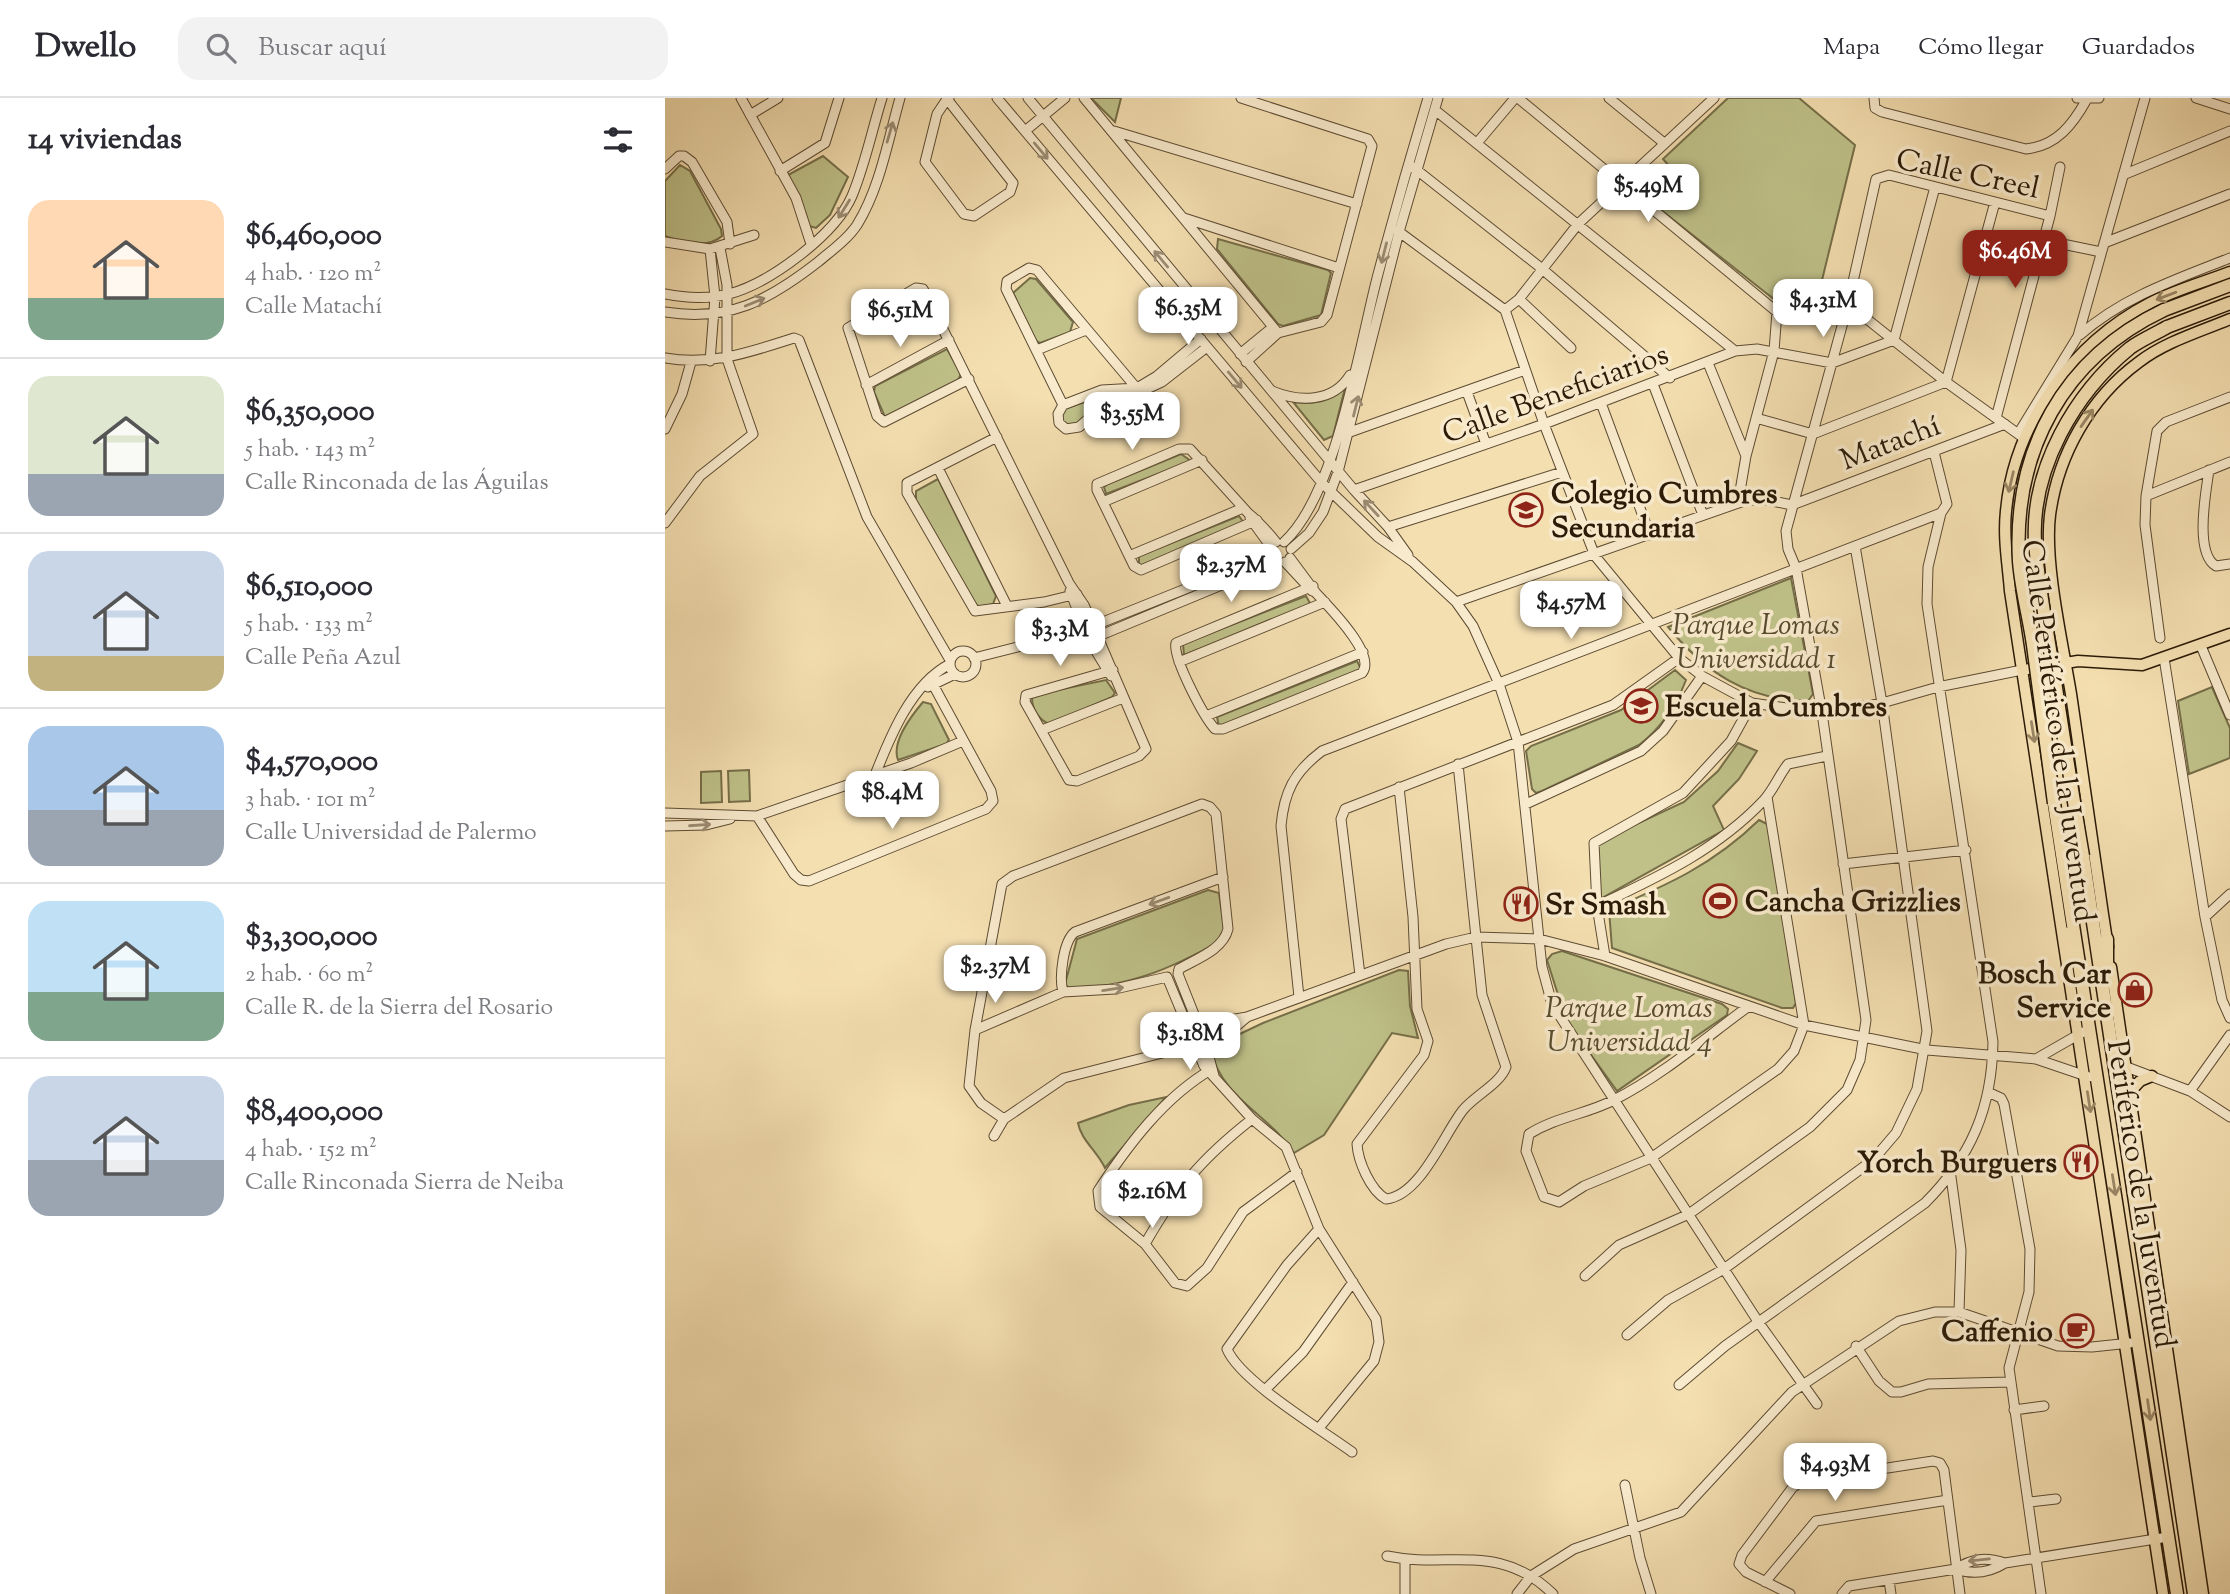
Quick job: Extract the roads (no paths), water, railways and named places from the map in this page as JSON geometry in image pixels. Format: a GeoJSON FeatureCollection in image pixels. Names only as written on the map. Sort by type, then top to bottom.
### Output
{"type":"FeatureCollection","features":[{"type":"Feature","properties":{"kind":"highway","name":"Periférico de la Juventud"},"geometry":{"type":"LineString","coordinates":[[2177,1594],[2161,1538],[2084,1032],[2081,978],[2019,563],[2021,494],[2031,452],[2044,423],[2064,390],[2119,337],[2164,310],[2230,285]]}},
{"type":"Feature","properties":{"kind":"highway","name":"Periférico de la Juventud"},"geometry":{"type":"LineString","coordinates":[[2194,1594],[2041,594],[2035,539],[2038,506],[2047,469],[2059,436],[2082,397],[2132,347],[2167,327],[2230,303]]}},
{"type":"Feature","properties":{"kind":"highway"},"geometry":{"type":"LineString","coordinates":[[2064,933],[2081,978]]}},
{"type":"Feature","properties":{"kind":"highway"},"geometry":{"type":"LineString","coordinates":[[2106,1023],[2107,939]]}},
{"type":"Feature","properties":{"kind":"main road","name":"Calle Periférico de la Juventud"},"geometry":{"type":"LineString","coordinates":[[2084,1032],[2064,933],[2022,670],[2005,537],[2006,510],[2021,436],[2078,355],[2103,333],[2151,303],[2230,272]]}},
{"type":"Feature","properties":{"kind":"main road","name":"Calle Periférico de la Juventud"},"geometry":{"type":"LineString","coordinates":[[2203,1594],[2049,540],[2050,516],[2064,460],[2078,430],[2103,396],[2140,361],[2171,343],[2230,319]]}},
{"type":"Feature","properties":{"kind":"main road"},"geometry":{"type":"LineString","coordinates":[[2016,625],[2041,628],[2059,620]]}},
{"type":"Feature","properties":{"kind":"main road"},"geometry":{"type":"LineString","coordinates":[[2022,670],[2066,663],[2134,666],[2201,646],[2230,634]]}},
{"type":"Feature","properties":{"kind":"main road"},"geometry":{"type":"LineString","coordinates":[[2027,697],[2045,688],[2060,687],[2070,692]]}},
{"type":"Feature","properties":{"kind":"main road"},"geometry":{"type":"LineString","coordinates":[[2128,1094],[2140,1081],[2152,1076]]}},
{"type":"Feature","properties":{"kind":"main road"},"geometry":{"type":"LineString","coordinates":[[2161,1538],[2163,1594]]}},
{"type":"Feature","properties":{"kind":"street"},"geometry":{"type":"LineString","coordinates":[[741,98],[796,198],[811,244]]}},
{"type":"Feature","properties":{"kind":"street"},"geometry":{"type":"LineString","coordinates":[[750,115],[778,98]]}},
{"type":"Feature","properties":{"kind":"street"},"geometry":{"type":"LineString","coordinates":[[780,171],[825,143],[839,98]]}},
{"type":"Feature","properties":{"kind":"street"},"geometry":{"type":"LineString","coordinates":[[665,293],[689,298],[727,295],[756,283],[833,226],[851,197],[882,98]]}},
{"type":"Feature","properties":{"kind":"street"},"geometry":{"type":"LineString","coordinates":[[665,312],[689,316],[726,313],[773,295],[835,248],[855,228],[869,203],[900,98]]}},
{"type":"Feature","properties":{"kind":"street"},"geometry":{"type":"LineString","coordinates":[[997,98],[1322,483],[1378,537],[1413,562],[1456,602],[1473,626],[1499,684],[1518,742],[1539,939],[1552,1004],[1759,1323],[1817,1404]]}},
{"type":"Feature","properties":{"kind":"street"},"geometry":{"type":"LineString","coordinates":[[1028,98],[1338,472],[1388,527],[1413,562]]}},
{"type":"Feature","properties":{"kind":"street"},"geometry":{"type":"LineString","coordinates":[[1025,131],[1065,98]]}},
{"type":"Feature","properties":{"kind":"street"},"geometry":{"type":"LineString","coordinates":[[1084,98],[1276,330]]}},
{"type":"Feature","properties":{"kind":"street"},"geometry":{"type":"LineString","coordinates":[[1241,98],[1370,141],[1372,148],[1324,320],[1276,330],[1243,358]]}},
{"type":"Feature","properties":{"kind":"street"},"geometry":{"type":"LineString","coordinates":[[875,775],[895,729],[929,684],[961,651],[974,658],[1033,643],[1093,638],[1139,620],[1281,552],[1309,533],[1331,492],[1350,432],[1399,232],[1428,98]]}},
{"type":"Feature","properties":{"kind":"street"},"geometry":{"type":"LineString","coordinates":[[1068,639],[1089,628],[1281,552],[1300,528],[1330,462],[1391,225],[1438,98]]}},
{"type":"Feature","properties":{"kind":"street"},"geometry":{"type":"LineString","coordinates":[[1477,143],[1517,98],[1775,308],[1779,319],[1774,351],[1746,456],[1738,503]]}},
{"type":"Feature","properties":{"kind":"street"},"geometry":{"type":"LineString","coordinates":[[1609,98],[1664,143]]}},
{"type":"Feature","properties":{"kind":"street"},"geometry":{"type":"LineString","coordinates":[[1874,103],[2027,149],[2043,146],[2061,135],[2082,99],[2099,98]]}},
{"type":"Feature","properties":{"kind":"street"},"geometry":{"type":"LineString","coordinates":[[1585,1276],[1628,1239],[1664,1227],[1689,1214],[1834,1107],[1854,1077],[1866,1038],[1866,1020],[1822,713],[1796,568],[1786,539],[1792,505],[1849,304],[1946,382],[2021,436],[2078,336],[2145,98]]}},
{"type":"Feature","properties":{"kind":"street"},"geometry":{"type":"LineString","coordinates":[[2198,98],[2230,109]]}},
{"type":"Feature","properties":{"kind":"street"},"geometry":{"type":"LineString","coordinates":[[948,99],[1013,183],[1010,192],[974,216],[964,214],[925,162],[937,114],[948,99]]}},
{"type":"Feature","properties":{"kind":"street"},"geometry":{"type":"LineString","coordinates":[[1505,310],[1519,299],[1578,224],[1709,100]]}},
{"type":"Feature","properties":{"kind":"street"},"geometry":{"type":"LineString","coordinates":[[1434,110],[1735,351]]}},
{"type":"Feature","properties":{"kind":"street"},"geometry":{"type":"LineString","coordinates":[[1114,131],[1357,204]]}},
{"type":"Feature","properties":{"kind":"street"},"geometry":{"type":"LineString","coordinates":[[2123,175],[2230,131]]}},
{"type":"Feature","properties":{"kind":"street"},"geometry":{"type":"LineString","coordinates":[[665,169],[685,151],[727,222],[727,359],[753,434],[700,476],[665,523]]}},
{"type":"Feature","properties":{"kind":"street"},"geometry":{"type":"LineString","coordinates":[[1413,167],[1541,268],[1670,378]]}},
{"type":"Feature","properties":{"kind":"street"},"geometry":{"type":"LineString","coordinates":[[1996,418],[2050,216],[2060,167]]}},
{"type":"Feature","properties":{"kind":"street","name":"Calle Creel"},"geometry":{"type":"LineString","coordinates":[[1849,304],[1876,179],[1889,175],[2050,216]]}},
{"type":"Feature","properties":{"kind":"street"},"geometry":{"type":"LineString","coordinates":[[1894,340],[1935,187]]}},
{"type":"Feature","properties":{"kind":"street"},"geometry":{"type":"LineString","coordinates":[[2103,247],[2230,194]]}},
{"type":"Feature","properties":{"kind":"street"},"geometry":{"type":"LineString","coordinates":[[1946,382],[1995,202]]}},
{"type":"Feature","properties":{"kind":"street"},"geometry":{"type":"LineString","coordinates":[[1183,217],[1339,268]]}},
{"type":"Feature","properties":{"kind":"street"},"geometry":{"type":"LineString","coordinates":[[1391,225],[1505,310],[1544,424],[1595,556],[1679,658],[1702,676],[1752,704],[1822,713],[1882,703],[1938,687],[2022,670]]}},
{"type":"Feature","properties":{"kind":"street"},"geometry":{"type":"LineString","coordinates":[[665,242],[710,249],[754,236]]}},
{"type":"Feature","properties":{"kind":"street","name":"Calle Creel"},"geometry":{"type":"LineString","coordinates":[[2043,240],[2103,247]]}},
{"type":"Feature","properties":{"kind":"street"},"geometry":{"type":"LineString","coordinates":[[710,249],[715,297],[710,361]]}},
{"type":"Feature","properties":{"kind":"street"},"geometry":{"type":"LineString","coordinates":[[2078,336],[2098,319],[2140,295],[2230,258]]}},
{"type":"Feature","properties":{"kind":"street"},"geometry":{"type":"LineString","coordinates":[[1063,405],[1006,286],[1007,281],[1029,268],[1037,270],[1139,390]]}},
{"type":"Feature","properties":{"kind":"street"},"geometry":{"type":"LineString","coordinates":[[969,379],[889,422],[879,418],[848,328],[916,288],[924,291],[969,379],[1069,583],[1145,744],[1145,752],[1077,781],[1066,778],[1025,702],[1027,693],[1111,674]]}},
{"type":"Feature","properties":{"kind":"street"},"geometry":{"type":"LineString","coordinates":[[1519,299],[1571,348]]}},
{"type":"Feature","properties":{"kind":"street"},"geometry":{"type":"LineString","coordinates":[[1037,350],[1086,330]]}},
{"type":"Feature","properties":{"kind":"street"},"geometry":{"type":"LineString","coordinates":[[665,358],[691,362],[727,359],[794,338],[799,340],[867,517],[955,674]]}},
{"type":"Feature","properties":{"kind":"street"},"geometry":{"type":"LineString","coordinates":[[866,385],[949,340]]}},
{"type":"Feature","properties":{"kind":"street"},"geometry":{"type":"LineString","coordinates":[[1832,363],[1894,340]]}},
{"type":"Feature","properties":{"kind":"street"},"geometry":{"type":"LineString","coordinates":[[1139,390],[1102,390],[1063,405],[1058,414],[1059,423],[1066,429],[1074,429],[1095,413],[1139,390],[1204,343]]}},
{"type":"Feature","properties":{"kind":"street","name":"Calle Beneficiarios"},"geometry":{"type":"LineString","coordinates":[[1354,490],[1544,424],[1735,351],[1774,351],[1832,363]]}},
{"type":"Feature","properties":{"kind":"street"},"geometry":{"type":"LineString","coordinates":[[665,429],[682,394],[691,362]]}},
{"type":"Feature","properties":{"kind":"street"},"geometry":{"type":"LineString","coordinates":[[1271,391],[1303,399],[1323,397],[1337,390],[1348,379],[1356,363]]}},
{"type":"Feature","properties":{"kind":"street"},"geometry":{"type":"LineString","coordinates":[[1356,363],[1366,365]]}},
{"type":"Feature","properties":{"kind":"street"},"geometry":{"type":"LineString","coordinates":[[1708,363],[1746,456]]}},
{"type":"Feature","properties":{"kind":"street"},"geometry":{"type":"LineString","coordinates":[[1350,432],[1525,370]]}},
{"type":"Feature","properties":{"kind":"street"},"geometry":{"type":"LineString","coordinates":[[1756,418],[1813,434],[1946,382]]}},
{"type":"Feature","properties":{"kind":"street"},"geometry":{"type":"LineString","coordinates":[[1653,384],[1703,515]]}},
{"type":"Feature","properties":{"kind":"street"},"geometry":{"type":"LineString","coordinates":[[1467,391],[1486,444]]}},
{"type":"Feature","properties":{"kind":"street"},"geometry":{"type":"LineString","coordinates":[[2160,638],[2145,525],[2146,496],[2158,427],[2230,397]]}},
{"type":"Feature","properties":{"kind":"street"},"geometry":{"type":"LineString","coordinates":[[1601,403],[1650,535]]}},
{"type":"Feature","properties":{"kind":"street","name":"Matachí"},"geometry":{"type":"LineString","coordinates":[[1792,505],[2005,424]]}},
{"type":"Feature","properties":{"kind":"street"},"geometry":{"type":"LineString","coordinates":[[997,437],[907,483],[907,493],[972,607],[981,612],[1074,596]]}},
{"type":"Feature","properties":{"kind":"street"},"geometry":{"type":"LineString","coordinates":[[1254,522],[1147,569],[1136,568],[1097,488],[1100,481],[1182,449],[1190,449],[1325,602],[1363,652],[1367,662],[1362,673],[1220,730],[1212,726],[1174,647],[1181,640],[1313,590]]}},
{"type":"Feature","properties":{"kind":"street"},"geometry":{"type":"LineString","coordinates":[[1679,1385],[1706,1360],[1925,1203],[1951,1177],[1970,1142],[1990,1093],[1993,1056],[1966,850],[1938,687],[1926,582],[1941,513],[1947,503],[1934,452]]}},
{"type":"Feature","properties":{"kind":"street"},"geometry":{"type":"LineString","coordinates":[[1103,502],[1202,460]]}},
{"type":"Feature","properties":{"kind":"street"},"geometry":{"type":"LineString","coordinates":[[2146,496],[2230,462]]}},
{"type":"Feature","properties":{"kind":"street"},"geometry":{"type":"LineString","coordinates":[[938,468],[1007,606]]}},
{"type":"Feature","properties":{"kind":"street"},"geometry":{"type":"LineString","coordinates":[[2209,470],[2203,510],[2207,558],[2216,566],[2230,564]]}},
{"type":"Feature","properties":{"kind":"street"},"geometry":{"type":"LineString","coordinates":[[1388,527],[1562,472]]}},
{"type":"Feature","properties":{"kind":"street"},"geometry":{"type":"LineString","coordinates":[[1456,602],[1595,556],[1738,503],[1756,499],[1792,505]]}},
{"type":"Feature","properties":{"kind":"street"},"geometry":{"type":"LineString","coordinates":[[1129,556],[1245,511]]}},
{"type":"Feature","properties":{"kind":"street"},"geometry":{"type":"LineString","coordinates":[[1299,997],[1281,826],[1283,802],[1297,773],[1322,751],[1653,626],[1941,513]]}},
{"type":"Feature","properties":{"kind":"street"},"geometry":{"type":"LineString","coordinates":[[1627,1335],[1679,1293],[1724,1269],[1863,1168],[1887,1146],[1905,1117],[1917,1089],[1927,1049],[1927,1031],[1905,856],[1855,546]]}},
{"type":"Feature","properties":{"kind":"street"},"geometry":{"type":"LineString","coordinates":[[1179,662],[1325,602]]}},
{"type":"Feature","properties":{"kind":"street"},"geometry":{"type":"LineString","coordinates":[[1134,610],[1139,620]]}},
{"type":"Feature","properties":{"kind":"street"},"geometry":{"type":"LineString","coordinates":[[2201,646],[2230,715]]}},
{"type":"Feature","properties":{"kind":"street"},"geometry":{"type":"LineString","coordinates":[[1206,716],[1363,652]]}},
{"type":"Feature","properties":{"kind":"street"},"geometry":{"type":"LineString","coordinates":[[929,684],[955,674],[963,677],[971,674],[975,666],[974,658]]}},
{"type":"Feature","properties":{"kind":"street"},"geometry":{"type":"LineString","coordinates":[[1360,975],[1342,813],[1348,806],[1613,705],[1679,658]]}},
{"type":"Feature","properties":{"kind":"street"},"geometry":{"type":"LineString","coordinates":[[2164,658],[2205,917],[2222,1000],[2230,1018]]}},
{"type":"Feature","properties":{"kind":"street"},"geometry":{"type":"LineString","coordinates":[[1526,804],[1641,751],[1663,731],[1702,676]]}},
{"type":"Feature","properties":{"kind":"street"},"geometry":{"type":"LineString","coordinates":[[757,816],[801,880],[809,881],[986,809],[992,801],[991,791],[929,684]]}},
{"type":"Feature","properties":{"kind":"street"},"geometry":{"type":"LineString","coordinates":[[1042,730],[1123,698]]}},
{"type":"Feature","properties":{"kind":"street"},"geometry":{"type":"LineString","coordinates":[[1605,956],[1597,906],[1592,848],[1595,841],[1683,793],[1715,761],[1752,704]]}},
{"type":"Feature","properties":{"kind":"street"},"geometry":{"type":"LineString","coordinates":[[665,813],[706,812],[735,817],[757,816],[963,741]]}},
{"type":"Feature","properties":{"kind":"street"},"geometry":{"type":"LineString","coordinates":[[1597,906],[1698,855],[1736,827],[1767,797],[1788,764],[1827,756]]}},
{"type":"Feature","properties":{"kind":"street"},"geometry":{"type":"LineString","coordinates":[[1399,788],[1415,955],[1417,1009],[1428,1041],[1427,1051],[1373,1128],[1357,1144],[1359,1155],[1380,1195],[1385,1199],[1402,1193],[1430,1162],[1464,1108],[1505,1070],[1482,995],[1458,764]]}},
{"type":"Feature","properties":{"kind":"street"},"geometry":{"type":"LineString","coordinates":[[1749,1006],[1664,1069],[1613,1100],[1565,1115],[1527,1138],[1526,1151],[1544,1197],[1555,1203],[1584,1186],[1651,1158],[1778,1069],[1794,1051],[1804,1025],[1767,797]]}},
{"type":"Feature","properties":{"kind":"street"},"geometry":{"type":"LineString","coordinates":[[1004,1119],[981,1103],[969,1086],[975,1030],[999,892],[1005,881],[1202,804],[1210,807],[1216,814],[1228,920],[1226,937],[1211,950],[1179,969],[1205,1042],[1212,1072]]}},
{"type":"Feature","properties":{"kind":"street"},"geometry":{"type":"LineString","coordinates":[[665,826],[706,825],[735,817]]}},
{"type":"Feature","properties":{"kind":"street"},"geometry":{"type":"LineString","coordinates":[[1843,864],[1966,850]]}},
{"type":"Feature","properties":{"kind":"street"},"geometry":{"type":"LineString","coordinates":[[1063,992],[1062,980],[1068,939],[1075,932],[1223,877]]}},
{"type":"Feature","properties":{"kind":"street"},"geometry":{"type":"LineString","coordinates":[[2205,917],[2230,894]]}},
{"type":"Feature","properties":{"kind":"street"},"geometry":{"type":"LineString","coordinates":[[1193,1041],[1205,1042],[1247,1017],[1415,955],[1476,937],[1539,939],[1605,956],[1804,1025],[1927,1049],[2036,1059],[2091,1077]]}},
{"type":"Feature","properties":{"kind":"street"},"geometry":{"type":"LineString","coordinates":[[975,1030],[1063,992],[1074,994],[1115,989],[1161,976],[1167,977],[1193,1041],[1212,1072],[1252,1119],[1286,1147],[1319,1229],[1376,1319],[1378,1352],[1367,1371],[1319,1428]]}},
{"type":"Feature","properties":{"kind":"street"},"geometry":{"type":"LineString","coordinates":[[994,1136],[1004,1119],[1046,1087],[1064,1078],[1177,1049],[1193,1041],[1201,1032],[1228,1020],[1247,1017]]}},
{"type":"Feature","properties":{"kind":"street"},"geometry":{"type":"LineString","coordinates":[[2036,1059],[2084,1032]]}},
{"type":"Feature","properties":{"kind":"street"},"geometry":{"type":"LineString","coordinates":[[2190,1091],[2230,1035]]}},
{"type":"Feature","properties":{"kind":"street"},"geometry":{"type":"LineString","coordinates":[[2124,1066],[2190,1091],[2230,1117]]}},
{"type":"Feature","properties":{"kind":"street"},"geometry":{"type":"LineString","coordinates":[[1212,1072],[1189,1085],[1148,1124],[1098,1191],[1098,1204],[1145,1244],[1175,1283],[1182,1286],[1192,1284],[1207,1268],[1243,1212],[1297,1172]]}},
{"type":"Feature","properties":{"kind":"street"},"geometry":{"type":"LineString","coordinates":[[1990,1093],[1998,1095],[2004,1104],[2031,1249],[2029,1292],[2016,1333],[2009,1368],[2041,1594]]}},
{"type":"Feature","properties":{"kind":"street"},"geometry":{"type":"LineString","coordinates":[[1145,1244],[1185,1180],[1210,1153],[1252,1119]]}},
{"type":"Feature","properties":{"kind":"street"},"geometry":{"type":"LineString","coordinates":[[1951,1177],[1961,1250],[1959,1312]]}},
{"type":"Feature","properties":{"kind":"street"},"geometry":{"type":"LineString","coordinates":[[1319,1229],[1287,1265],[1227,1346],[1230,1355],[1266,1389],[1352,1452]]}},
{"type":"Feature","properties":{"kind":"street"},"geometry":{"type":"LineString","coordinates":[[1266,1389],[1312,1340],[1353,1282]]}},
{"type":"Feature","properties":{"kind":"street"},"geometry":{"type":"LineString","coordinates":[[1517,1594],[1531,1576],[1574,1549],[1671,1516],[1688,1506],[1765,1417],[1801,1384],[1856,1346],[1899,1321],[1935,1312],[1959,1312],[2016,1333],[2072,1348],[2133,1343]]}},
{"type":"Feature","properties":{"kind":"street"},"geometry":{"type":"LineString","coordinates":[[1856,1346],[1879,1381],[1892,1392],[1902,1392],[1928,1384],[2010,1382]]}},
{"type":"Feature","properties":{"kind":"street"},"geometry":{"type":"LineString","coordinates":[[2014,1410],[2043,1406]]}},
{"type":"Feature","properties":{"kind":"street"},"geometry":{"type":"LineString","coordinates":[[1790,1594],[1742,1570],[1739,1559],[1793,1487],[1803,1481],[1937,1462],[1944,1470],[1960,1594]]}},
{"type":"Feature","properties":{"kind":"street"},"geometry":{"type":"LineString","coordinates":[[1625,1485],[1633,1529],[1651,1594]]}},
{"type":"Feature","properties":{"kind":"street"},"geometry":{"type":"LineString","coordinates":[[2029,1502],[2056,1499]]}},
{"type":"Feature","properties":{"kind":"street"},"geometry":{"type":"LineString","coordinates":[[1765,1582],[1816,1521],[1948,1500]]}},
{"type":"Feature","properties":{"kind":"street"},"geometry":{"type":"LineString","coordinates":[[1842,1594],[1849,1586],[1956,1569],[1968,1561],[1983,1558],[2005,1563],[2161,1538]]}},
{"type":"Feature","properties":{"kind":"street"},"geometry":{"type":"LineString","coordinates":[[1387,1556],[1405,1560],[1482,1559],[1531,1576],[1553,1594]]}},
{"type":"Feature","properties":{"kind":"street"},"geometry":{"type":"LineString","coordinates":[[1405,1560],[1405,1594]]}},
{"type":"Feature","properties":{"kind":"street"},"geometry":{"type":"LineString","coordinates":[[1889,1580],[1891,1594]]}},
{"type":"Feature","properties":{"kind":"place","name":"Colegio Cumbres Secundaria"},"geometry":{"type":"Point","coordinates":[1526,510]}},
{"type":"Feature","properties":{"kind":"place","name":"Escuela Cumbres"},"geometry":{"type":"Point","coordinates":[1641,706]}},
{"type":"Feature","properties":{"kind":"place","name":"Cancha Grizzlies"},"geometry":{"type":"Point","coordinates":[1720,901]}},
{"type":"Feature","properties":{"kind":"place","name":"Sr Smash"},"geometry":{"type":"Point","coordinates":[1521,904]}},
{"type":"Feature","properties":{"kind":"place","name":"Bosch Car Service"},"geometry":{"type":"Point","coordinates":[2135,990]}},
{"type":"Feature","properties":{"kind":"place","name":"Yorch Burguers"},"geometry":{"type":"Point","coordinates":[2081,1162]}},
{"type":"Feature","properties":{"kind":"place","name":"Caffenio"},"geometry":{"type":"Point","coordinates":[2077,1331]}},
{"type":"Feature","properties":{"kind":"park label","name":"Parque Lomas Universidad 1"},"geometry":{"type":"Point","coordinates":[1756,641]}},
{"type":"Feature","properties":{"kind":"park label","name":"Parque Lomas Universidad 4"},"geometry":{"type":"Point","coordinates":[1629,1024]}}]}
